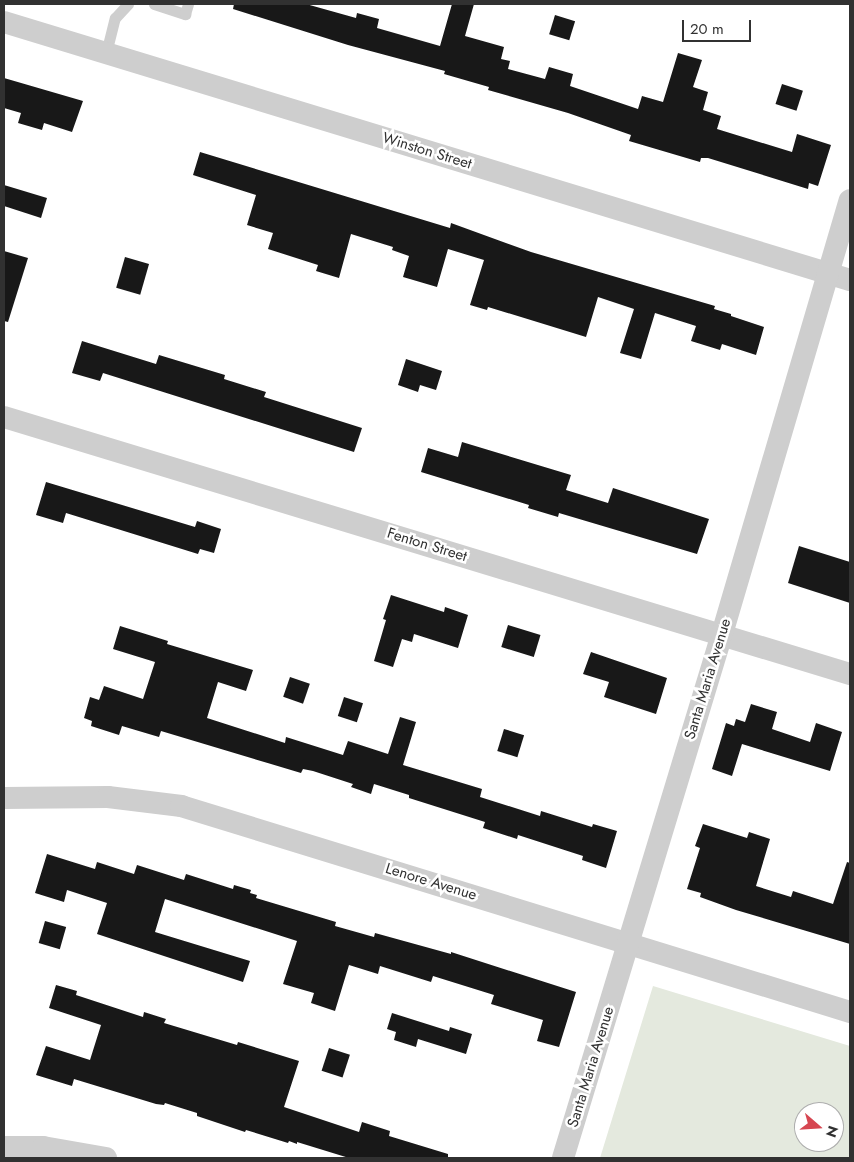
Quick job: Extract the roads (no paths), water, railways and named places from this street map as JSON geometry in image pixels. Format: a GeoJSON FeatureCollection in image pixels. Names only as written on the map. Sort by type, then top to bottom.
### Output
{"type":"FeatureCollection","features":[{"type":"Feature","properties":{"kind":"street","name":"Winston Street"},"geometry":{"type":"LineString","coordinates":[[4,22],[850,280]]}},
{"type":"Feature","properties":{"kind":"street","name":"Santa Maria Avenue"},"geometry":{"type":"LineString","coordinates":[[563,1158],[722,634],[850,200]]}},
{"type":"Feature","properties":{"kind":"street","name":"Fenton Street"},"geometry":{"type":"LineString","coordinates":[[4,417],[850,674]]}},
{"type":"Feature","properties":{"kind":"street","name":"Lenore Avenue"},"geometry":{"type":"LineString","coordinates":[[4,798],[108,797],[181,806],[628,942],[850,1012]]}},
{"type":"Feature","properties":{"kind":"street"},"geometry":{"type":"LineString","coordinates":[[4,1147],[43,1147],[106,1158]]}},
{"type":"Feature","properties":{"kind":"lane"},"geometry":{"type":"LineString","coordinates":[[106,53],[115,18],[128,4]]}},
{"type":"Feature","properties":{"kind":"lane"},"geometry":{"type":"LineString","coordinates":[[154,4],[185,14],[188,4]]}}]}
